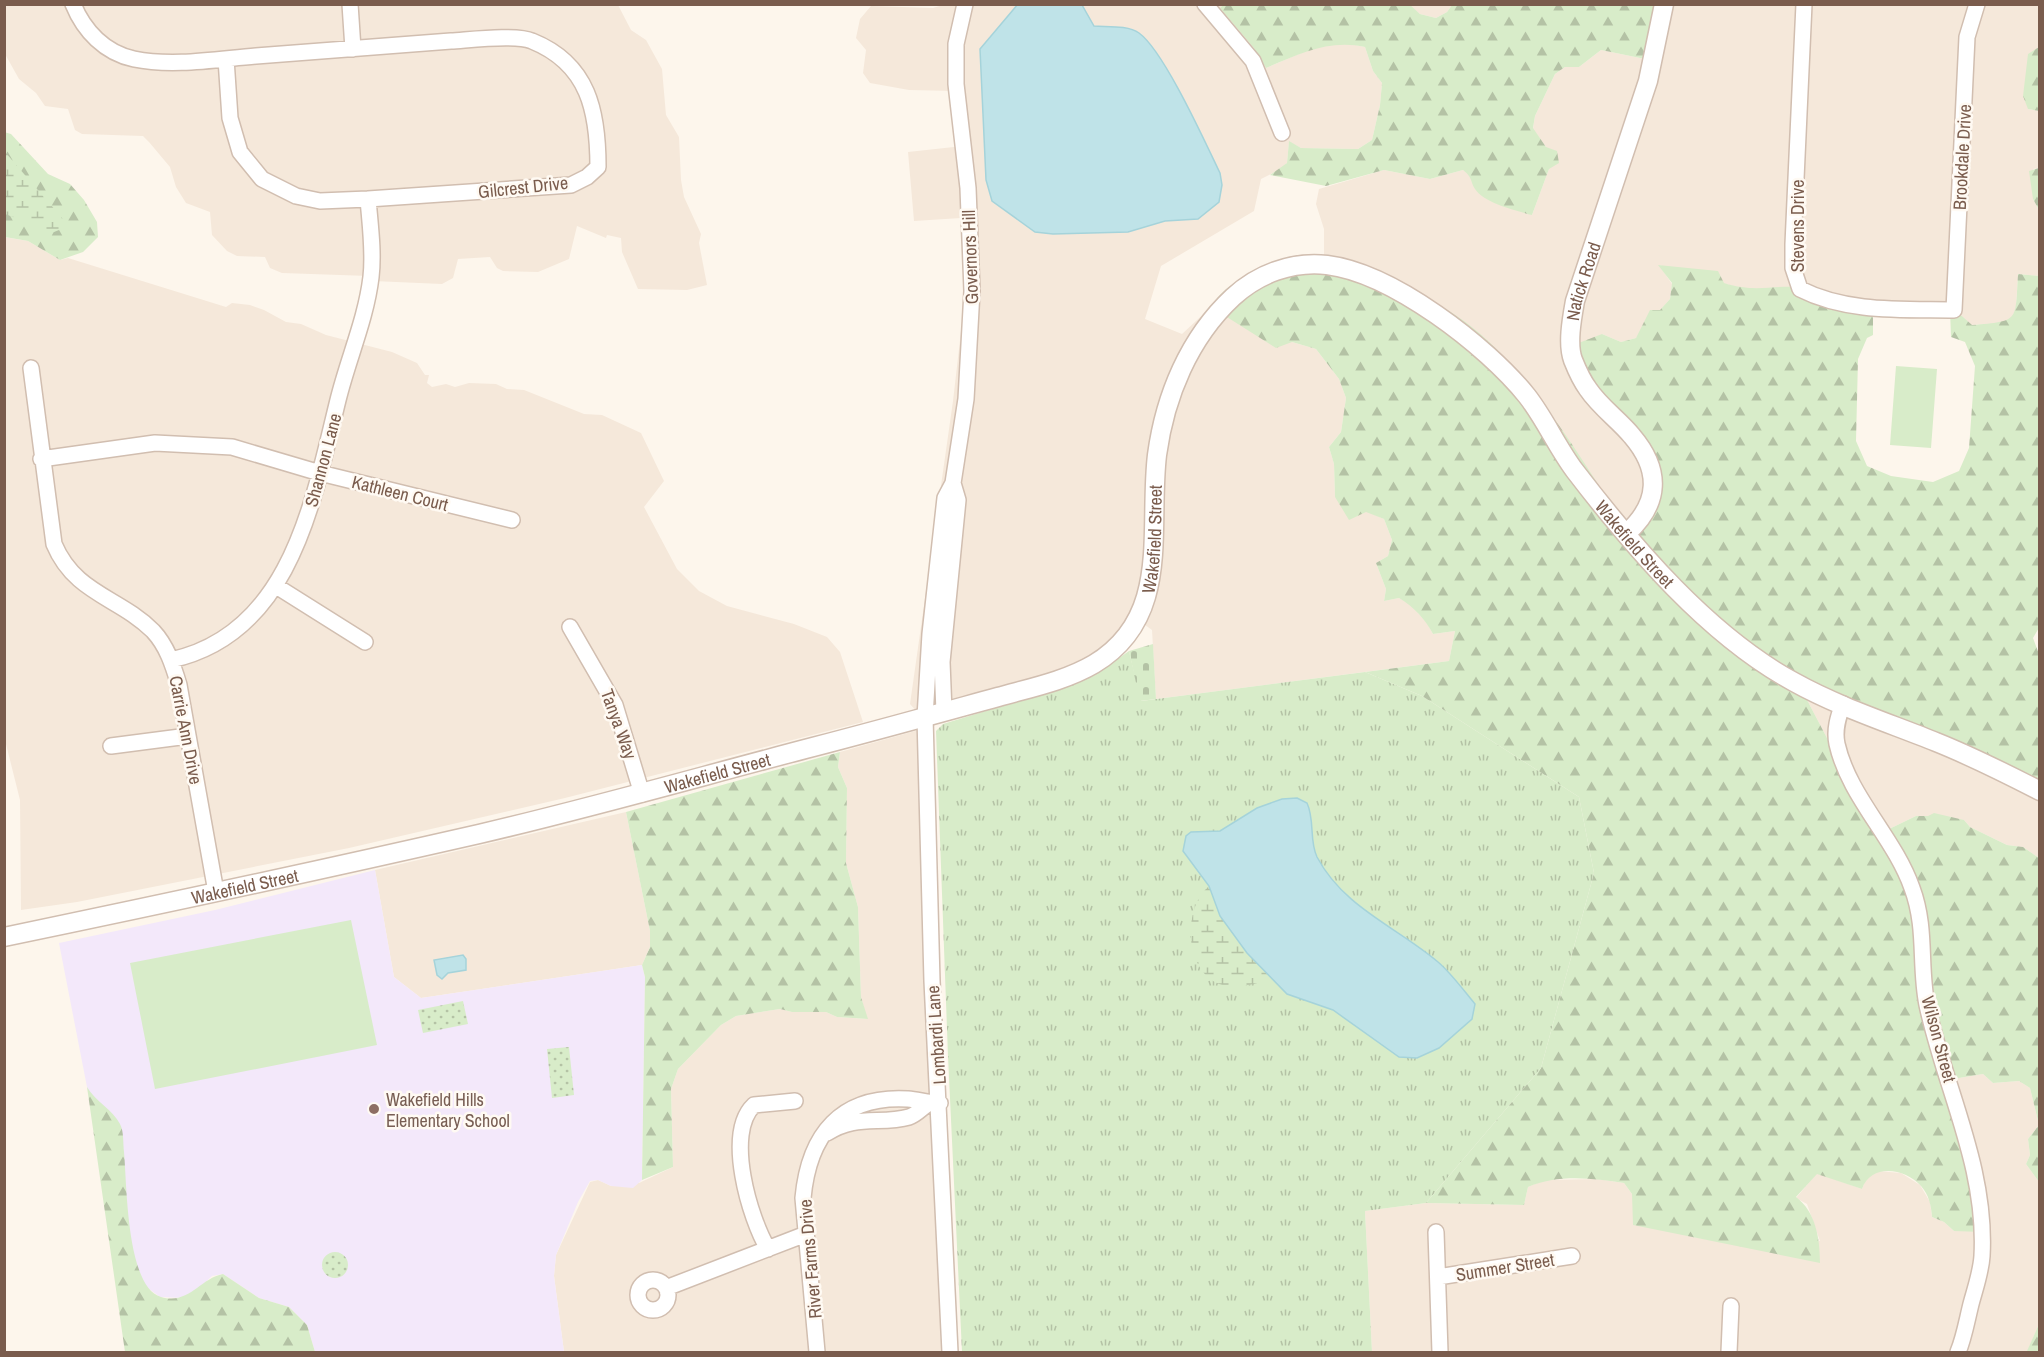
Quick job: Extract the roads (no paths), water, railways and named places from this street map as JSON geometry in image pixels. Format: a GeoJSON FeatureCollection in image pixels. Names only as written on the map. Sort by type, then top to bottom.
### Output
{"type":"FeatureCollection","features":[{"type":"Feature","properties":{"kind":"street","name":"Gilcrest Drive"},"geometry":{"type":"LineString","coordinates":[[73,4],[80,22],[106,48],[134,59],[169,61],[226,59],[486,39],[530,40],[562,58],[582,80],[593,110],[598,142],[598,167],[587,177],[571,185],[368,200],[320,201],[296,196],[262,179],[240,152],[230,118],[226,59]]}},
{"type":"Feature","properties":{"kind":"street"},"geometry":{"type":"LineString","coordinates":[[350,4],[353,49]]}},
{"type":"Feature","properties":{"kind":"street","name":"Governors Hill"},"geometry":{"type":"LineString","coordinates":[[925,717],[930,634],[945,498],[953,483],[966,399],[972,291],[968,188],[956,84],[958,30],[956,4]]}},
{"type":"Feature","properties":{"kind":"street","name":"Governors Hill"},"geometry":{"type":"LineString","coordinates":[[958,30],[965,4]]}},
{"type":"Feature","properties":{"kind":"street"},"geometry":{"type":"LineString","coordinates":[[1205,4],[1253,62],[1282,133]]}},
{"type":"Feature","properties":{"kind":"street","name":"Natick Road"},"geometry":{"type":"LineString","coordinates":[[1627,532],[1642,519],[1653,497],[1652,471],[1634,438],[1587,390],[1572,358],[1571,324],[1575,301],[1648,81],[1664,4]]}},
{"type":"Feature","properties":{"kind":"street","name":"Stevens Drive"},"geometry":{"type":"LineString","coordinates":[[1804,4],[1793,244],[1793,268],[1800,289],[1821,299],[1866,308],[1954,310]]}},
{"type":"Feature","properties":{"kind":"street","name":"Brookdale Drive"},"geometry":{"type":"LineString","coordinates":[[1954,310],[1967,37],[1977,4]]}},
{"type":"Feature","properties":{"kind":"street","name":"Shannon Lane"},"geometry":{"type":"LineString","coordinates":[[171,660],[221,641],[276,586],[294,553],[320,473],[371,276],[368,200]]}},
{"type":"Feature","properties":{"kind":"street","name":"Wakefield Street"},"geometry":{"type":"LineString","coordinates":[[4,937],[483,833],[642,794],[1042,685],[1081,671],[1116,649],[1132,630],[1142,612],[1150,584],[1157,454],[1180,373],[1198,336],[1227,303],[1250,282],[1275,271],[1306,265],[1337,267],[1394,290],[1432,311],[1492,361],[1528,397],[1572,468],[1627,532],[1702,615],[1764,664],[1799,685],[1976,759],[2040,791]]}},
{"type":"Feature","properties":{"kind":"street","name":"Carrie Ann Drive"},"geometry":{"type":"LineString","coordinates":[[31,368],[41,459],[54,544],[60,557],[82,584],[151,630],[171,660],[179,685],[216,892]]}},
{"type":"Feature","properties":{"kind":"street","name":"Kathleen Court"},"geometry":{"type":"LineString","coordinates":[[41,459],[133,445],[175,442],[232,447],[320,473],[512,520]]}},
{"type":"Feature","properties":{"kind":"street","name":"Governors Hill"},"geometry":{"type":"LineString","coordinates":[[944,712],[942,662],[958,500],[953,483]]}},
{"type":"Feature","properties":{"kind":"street"},"geometry":{"type":"LineString","coordinates":[[276,586],[365,642]]}},
{"type":"Feature","properties":{"kind":"street","name":"Tanya Way"},"geometry":{"type":"LineString","coordinates":[[570,627],[612,699],[642,794]]}},
{"type":"Feature","properties":{"kind":"street","name":"Wilson Street"},"geometry":{"type":"LineString","coordinates":[[1843,704],[1837,720],[1837,744],[1849,775],[1884,832],[1912,888],[1920,915],[1925,995],[1933,1032],[1976,1173],[1982,1210],[1982,1257],[1958,1353]]}},
{"type":"Feature","properties":{"kind":"street","name":"Lombardi Lane"},"geometry":{"type":"LineString","coordinates":[[925,717],[934,1103],[950,1353]]}},
{"type":"Feature","properties":{"kind":"street"},"geometry":{"type":"LineString","coordinates":[[111,746],[188,736]]}},
{"type":"Feature","properties":{"kind":"street","name":"River Farms Drive"},"geometry":{"type":"LineString","coordinates":[[817,1353],[803,1198],[806,1172],[812,1155],[835,1118],[860,1105],[908,1099],[934,1103]]}},
{"type":"Feature","properties":{"kind":"street"},"geometry":{"type":"LineString","coordinates":[[768,1249],[757,1231],[747,1199],[741,1154],[742,1126],[746,1114],[754,1105],[795,1101]]}},
{"type":"Feature","properties":{"kind":"street"},"geometry":{"type":"LineString","coordinates":[[1436,1232],[1440,1353]]}},
{"type":"Feature","properties":{"kind":"street"},"geometry":{"type":"LineString","coordinates":[[666,1288],[806,1234]]}},
{"type":"Feature","properties":{"kind":"street","name":"Summer Street"},"geometry":{"type":"LineString","coordinates":[[1438,1277],[1572,1256]]}},
{"type":"Feature","properties":{"kind":"street"},"geometry":{"type":"LineString","coordinates":[[1730,1353],[1731,1306]]}},
{"type":"Feature","properties":{"kind":"water"},"geometry":{"type":"Polygon","coordinates":[[[1018,4],[1082,5],[1094,26],[1124,28],[1139,33],[1149,43],[1172,77],[1220,173],[1222,185],[1219,202],[1198,219],[1165,221],[1128,232],[1053,234],[1035,232],[992,201],[986,180],[980,49],[1018,4]]]}},
{"type":"Feature","properties":{"kind":"water"},"geometry":{"type":"Polygon","coordinates":[[[1297,798],[1307,803],[1311,816],[1315,851],[1328,875],[1372,916],[1438,962],[1475,1004],[1472,1019],[1439,1048],[1417,1058],[1399,1057],[1333,1010],[1287,994],[1247,953],[1220,916],[1209,886],[1183,851],[1186,836],[1191,832],[1220,831],[1257,808],[1282,799],[1297,798]]]}},
{"type":"Feature","properties":{"kind":"water"},"geometry":{"type":"Polygon","coordinates":[[[463,955],[466,959],[466,970],[448,973],[442,979],[437,975],[434,960],[463,955]]]}},
{"type":"Feature","properties":{"kind":"place","name":"Wakefield Hills Elementary School"},"geometry":{"type":"Point","coordinates":[374,1109]}}]}
